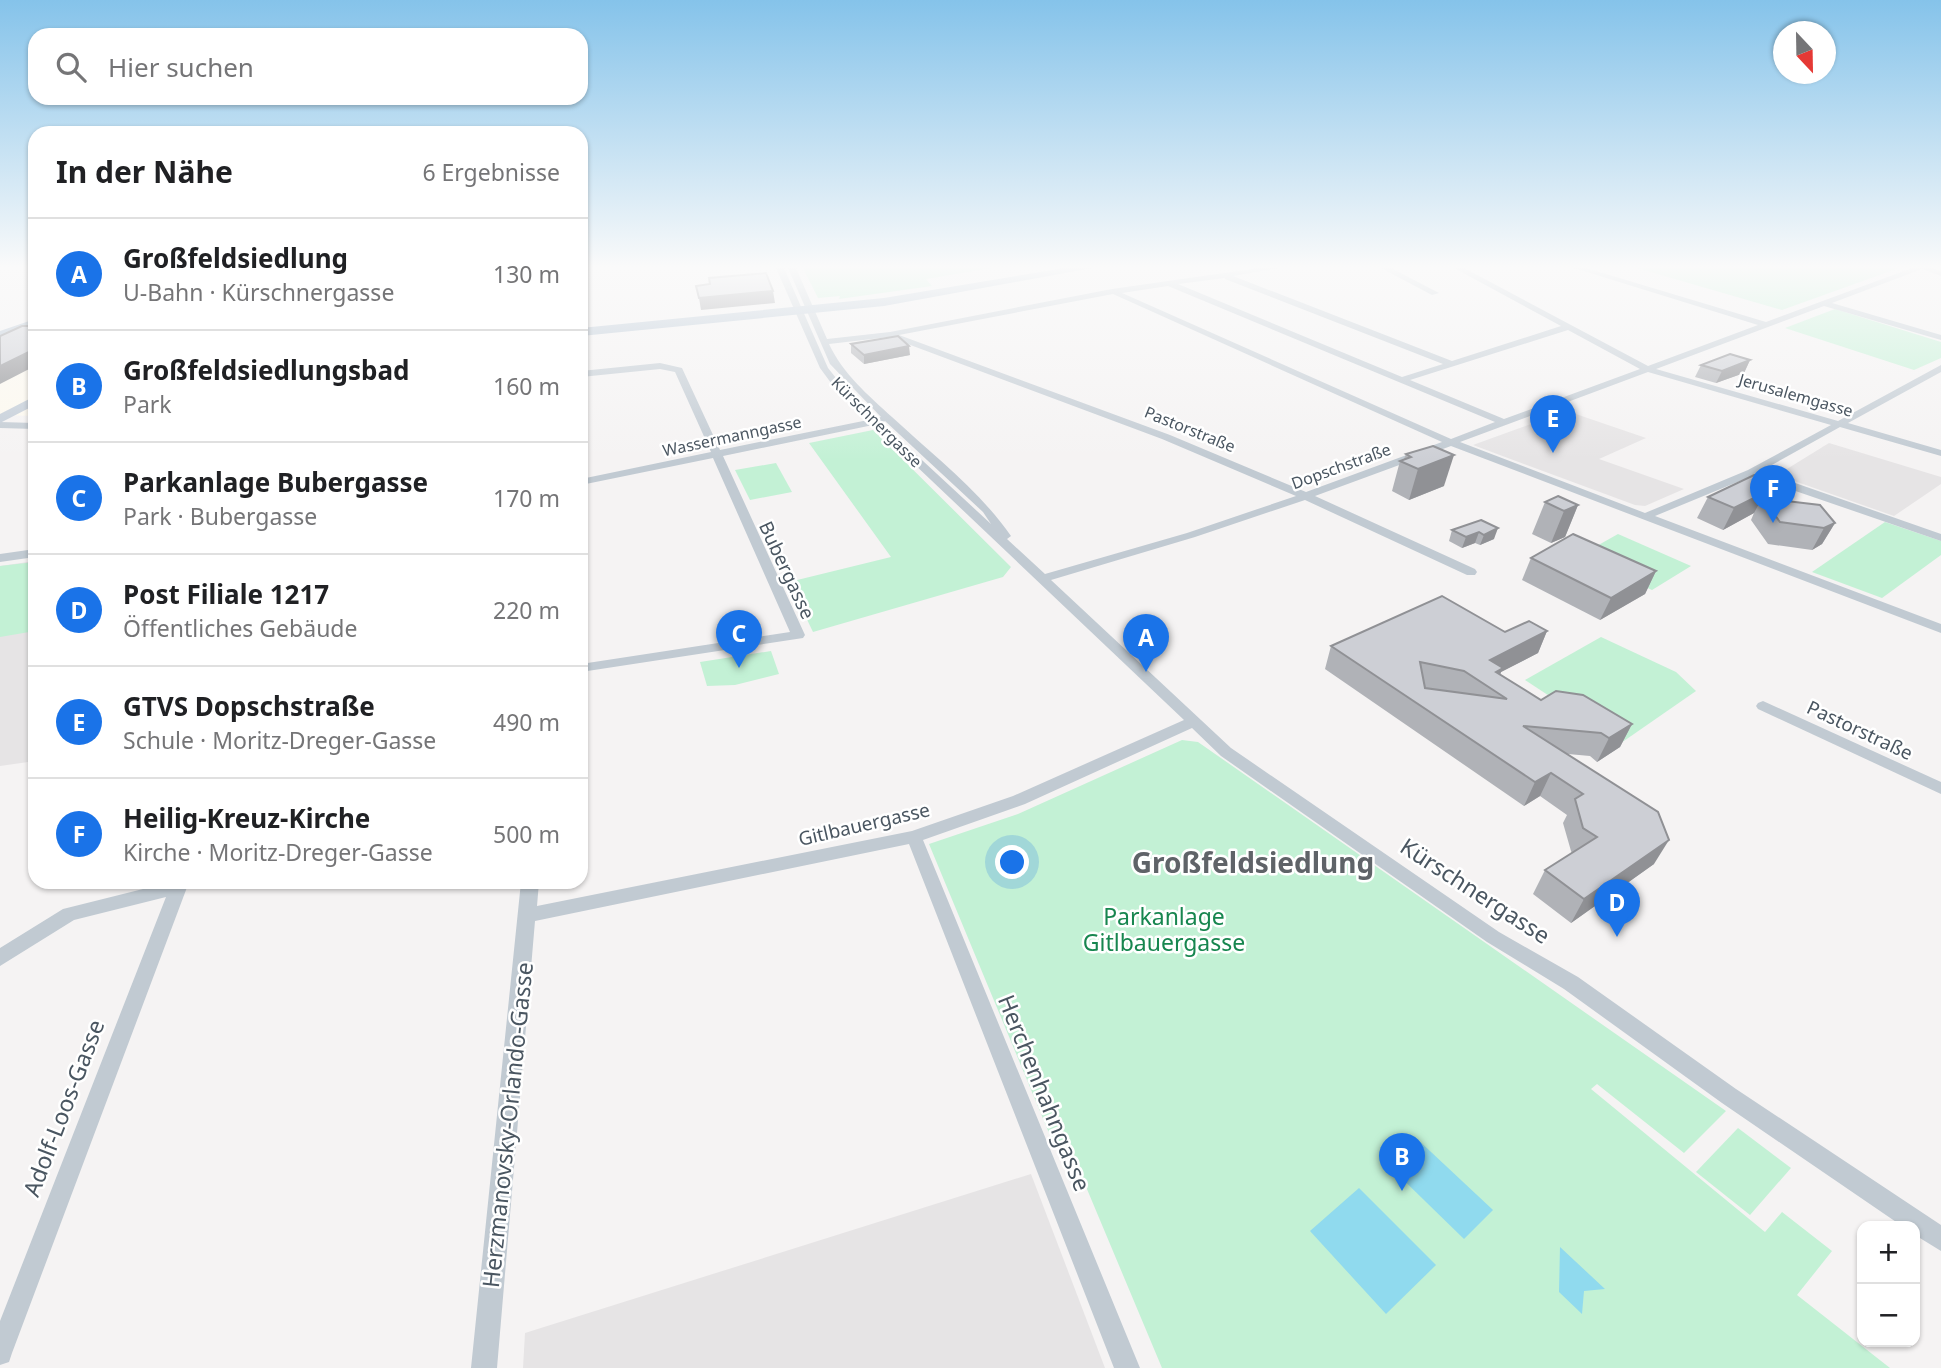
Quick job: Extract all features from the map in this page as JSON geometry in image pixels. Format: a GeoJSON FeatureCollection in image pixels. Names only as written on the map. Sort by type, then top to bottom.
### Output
{"type":"FeatureCollection","features":[{"type":"Feature","properties":{"kind":"main road"},"geometry":{"type":"LineString","coordinates":[[0,419],[28,404]]}},
{"type":"Feature","properties":{"kind":"street","name":"Kürschnergasse"},"geometry":{"type":"LineString","coordinates":[[811,332],[824,368],[874,422],[1012,547],[1226,752],[1493,937],[1571,983],[1719,1089],[1941,1239]]}},
{"type":"Feature","properties":{"kind":"street","name":"Kürschnergasse"},"geometry":{"type":"LineString","coordinates":[[818,332],[834,364],[850,383],[987,510],[1012,547]]}},
{"type":"Feature","properties":{"kind":"street"},"geometry":{"type":"LineString","coordinates":[[825,342],[901,332]]}},
{"type":"Feature","properties":{"kind":"street"},"geometry":{"type":"LineString","coordinates":[[1204,332],[1450,441],[1941,629]]}},
{"type":"Feature","properties":{"kind":"street"},"geometry":{"type":"LineString","coordinates":[[1285,332],[1503,422]]}},
{"type":"Feature","properties":{"kind":"street"},"geometry":{"type":"LineString","coordinates":[[1368,332],[1451,364]]}},
{"type":"Feature","properties":{"kind":"street"},"geometry":{"type":"LineString","coordinates":[[1402,380],[1553,332]]}},
{"type":"Feature","properties":{"kind":"street","name":"Jerusalemgasse"},"geometry":{"type":"LineString","coordinates":[[1577,332],[1647,369],[1941,453]]}},
{"type":"Feature","properties":{"kind":"street","name":"Dopschstraße"},"geometry":{"type":"LineString","coordinates":[[1044,578],[1191,536],[1306,496],[1748,332]]}},
{"type":"Feature","properties":{"kind":"street"},"geometry":{"type":"LineString","coordinates":[[1920,332],[1941,338]]}},
{"type":"Feature","properties":{"kind":"street","name":"Pastorstraße"},"geometry":{"type":"LineString","coordinates":[[890,334],[1023,381],[1306,496],[1471,572]]}},
{"type":"Feature","properties":{"kind":"street","name":"Bubergasse"},"geometry":{"type":"LineString","coordinates":[[588,373],[665,366],[679,370],[715,456],[798,635],[588,667]]}},
{"type":"Feature","properties":{"kind":"street"},"geometry":{"type":"LineString","coordinates":[[1644,517],[1752,472],[1941,369]]}},
{"type":"Feature","properties":{"kind":"street","name":"Wassermanngasse"},"geometry":{"type":"LineString","coordinates":[[588,481],[890,419]]}},
{"type":"Feature","properties":{"kind":"street"},"geometry":{"type":"LineString","coordinates":[[0,425],[28,426]]}},
{"type":"Feature","properties":{"kind":"street"},"geometry":{"type":"LineString","coordinates":[[1752,472],[1941,538]]}},
{"type":"Feature","properties":{"kind":"street"},"geometry":{"type":"LineString","coordinates":[[0,558],[28,554]]}},
{"type":"Feature","properties":{"kind":"street","name":"Pastorstraße"},"geometry":{"type":"LineString","coordinates":[[1763,706],[1941,788]]}},
{"type":"Feature","properties":{"kind":"street","name":"Gitlbauergasse"},"geometry":{"type":"LineString","coordinates":[[529,915],[915,837],[1019,800],[1193,722]]}},
{"type":"Feature","properties":{"kind":"street","name":"Herchenhahngasse"},"geometry":{"type":"LineString","coordinates":[[915,837],[1127,1368]]}},
{"type":"Feature","properties":{"kind":"street"},"geometry":{"type":"LineString","coordinates":[[0,958],[69,914],[161,889]]}},
{"type":"Feature","properties":{"kind":"street","name":"Adolf-Loos-Gasse"},"geometry":{"type":"LineString","coordinates":[[0,1353],[177,889]]}},
{"type":"Feature","properties":{"kind":"street","name":"Herzmanovsky-Orlando-Gasse"},"geometry":{"type":"LineString","coordinates":[[484,1368],[530,889]]}},
{"type":"Feature","properties":{"kind":"shaded area"},"geometry":{"type":"Polygon","coordinates":[[[28,334],[28,416],[0,415],[0,348],[28,334]]]}},
{"type":"Feature","properties":{"kind":"shaded area"},"geometry":{"type":"Polygon","coordinates":[[[1567,411],[1646,438],[1599,459],[1684,489],[1645,506],[1635,505],[1473,445],[1567,411]]]}},
{"type":"Feature","properties":{"kind":"shaded area"},"geometry":{"type":"Polygon","coordinates":[[[1829,443],[1941,477],[1941,484],[1894,516],[1777,475],[1829,443]]]}},
{"type":"Feature","properties":{"kind":"shaded area"},"geometry":{"type":"Polygon","coordinates":[[[28,562],[28,762],[0,766],[0,566],[28,562]]]}},
{"type":"Feature","properties":{"kind":"shaded area"},"geometry":{"type":"Polygon","coordinates":[[[1031,1174],[1105,1368],[523,1368],[525,1333],[1031,1174]]]}},
{"type":"Feature","properties":{"kind":"green space"},"geometry":{"type":"Polygon","coordinates":[[[1797,332],[1908,332],[1941,342],[1941,358],[1914,370],[1797,332]]]}},
{"type":"Feature","properties":{"kind":"green space"},"geometry":{"type":"Polygon","coordinates":[[[873,430],[1011,567],[1003,577],[813,632],[789,582],[891,557],[809,443],[873,430]]]}},
{"type":"Feature","properties":{"kind":"green space"},"geometry":{"type":"Polygon","coordinates":[[[776,463],[792,492],[750,500],[735,470],[776,463]]]}},
{"type":"Feature","properties":{"kind":"green space"},"geometry":{"type":"Polygon","coordinates":[[[1885,522],[1941,541],[1941,555],[1882,598],[1812,572],[1885,522]]]}},
{"type":"Feature","properties":{"kind":"green space"},"geometry":{"type":"Polygon","coordinates":[[[1618,534],[1691,566],[1652,590],[1579,556],[1618,534]]]}},
{"type":"Feature","properties":{"kind":"green space"},"geometry":{"type":"Polygon","coordinates":[[[28,563],[28,632],[0,637],[0,566],[28,563]]]}},
{"type":"Feature","properties":{"kind":"green space"},"geometry":{"type":"Polygon","coordinates":[[[1601,637],[1676,672],[1696,691],[1621,743],[1525,680],[1601,637]]]}},
{"type":"Feature","properties":{"kind":"green space"},"geometry":{"type":"Polygon","coordinates":[[[771,651],[779,674],[735,685],[707,686],[700,662],[771,651]]]}},
{"type":"Feature","properties":{"kind":"green space","name":"Parkanlage Gitlbauergasse"},"geometry":{"type":"Polygon","coordinates":[[[1182,740],[1198,742],[1726,1111],[1684,1153],[1597,1084],[1591,1089],[1765,1232],[1782,1212],[1832,1251],[1797,1295],[1857,1342],[1857,1347],[1863,1347],[1890,1368],[1162,1368],[1071,1151],[1054,1145],[929,844],[1018,814],[1182,740]]]}},
{"type":"Feature","properties":{"kind":"green space"},"geometry":{"type":"Polygon","coordinates":[[[1738,1128],[1791,1168],[1750,1215],[1696,1172],[1738,1128]]]}},
{"type":"Feature","properties":{"kind":"water"},"geometry":{"type":"Polygon","coordinates":[[[1415,1137],[1493,1210],[1464,1239],[1386,1163],[1415,1137]]]}},
{"type":"Feature","properties":{"kind":"water"},"geometry":{"type":"Polygon","coordinates":[[[1359,1188],[1436,1265],[1386,1314],[1310,1231],[1359,1188]]]}},
{"type":"Feature","properties":{"kind":"water"},"geometry":{"type":"Polygon","coordinates":[[[1560,1247],[1605,1289],[1584,1291],[1582,1314],[1559,1292],[1560,1247]]]}},
{"type":"Feature","properties":{"kind":"building"},"geometry":{"type":"Polygon","coordinates":[[[9,332],[28,332],[28,352],[0,366],[0,336],[9,332]]]}},
{"type":"Feature","properties":{"kind":"building"},"geometry":{"type":"Polygon","coordinates":[[[898,336],[909,346],[864,355],[851,344],[898,336]]]}},
{"type":"Feature","properties":{"kind":"building"},"geometry":{"type":"Polygon","coordinates":[[[1730,354],[1750,360],[1722,371],[1701,365],[1730,354]]]}},
{"type":"Feature","properties":{"kind":"building"},"geometry":{"type":"Polygon","coordinates":[[[1433,446],[1454,455],[1418,469],[1400,461],[1411,457],[1406,454],[1433,446]]]}},
{"type":"Feature","properties":{"kind":"building"},"geometry":{"type":"Polygon","coordinates":[[[1754,475],[1780,485],[1734,508],[1708,497],[1754,475]]]}},
{"type":"Feature","properties":{"kind":"building"},"geometry":{"type":"Polygon","coordinates":[[[1558,496],[1578,505],[1564,511],[1545,502],[1558,496]]]}},
{"type":"Feature","properties":{"kind":"building"},"geometry":{"type":"Polygon","coordinates":[[[1762,498],[1820,505],[1835,523],[1824,528],[1780,522],[1762,498]]]}},
{"type":"Feature","properties":{"kind":"building"},"geometry":{"type":"Polygon","coordinates":[[[1481,520],[1498,528],[1484,535],[1479,532],[1466,537],[1452,530],[1481,520]]]}},
{"type":"Feature","properties":{"kind":"building"},"geometry":{"type":"Polygon","coordinates":[[[1573,534],[1656,571],[1611,598],[1531,558],[1573,534]]]}},
{"type":"Feature","properties":{"kind":"building"},"geometry":{"type":"Polygon","coordinates":[[[1442,596],[1505,632],[1529,621],[1547,631],[1490,660],[1503,668],[1496,672],[1541,700],[1556,691],[1583,695],[1632,724],[1609,738],[1601,733],[1523,726],[1658,812],[1669,840],[1584,899],[1545,870],[1597,837],[1583,828],[1575,799],[1583,794],[1551,773],[1535,782],[1331,646],[1442,596]],[[1420,662],[1425,688],[1507,699],[1464,671],[1420,662]]]}},
{"type":"Feature","properties":{"kind":"place","name":"GTVS Dopschstraße"},"geometry":{"type":"Point","coordinates":[1553,453]}},
{"type":"Feature","properties":{"kind":"place","name":"Heilig-Kreuz-Kirche"},"geometry":{"type":"Point","coordinates":[1773,523]}},
{"type":"Feature","properties":{"kind":"place","name":"Parkanlage Bubergasse"},"geometry":{"type":"Point","coordinates":[739,668]}},
{"type":"Feature","properties":{"kind":"place","name":"Großfeldsiedlung"},"geometry":{"type":"Point","coordinates":[1146,672]}},
{"type":"Feature","properties":{"kind":"place","name":"Post Filiale 1217"},"geometry":{"type":"Point","coordinates":[1617,937]}},
{"type":"Feature","properties":{"kind":"place","name":"Großfeldsiedlungsbad"},"geometry":{"type":"Point","coordinates":[1402,1191]}},
{"type":"Feature","properties":{"kind":"district","name":"Großfeldsiedlung"},"geometry":{"type":"Point","coordinates":[1253,863]}}]}
